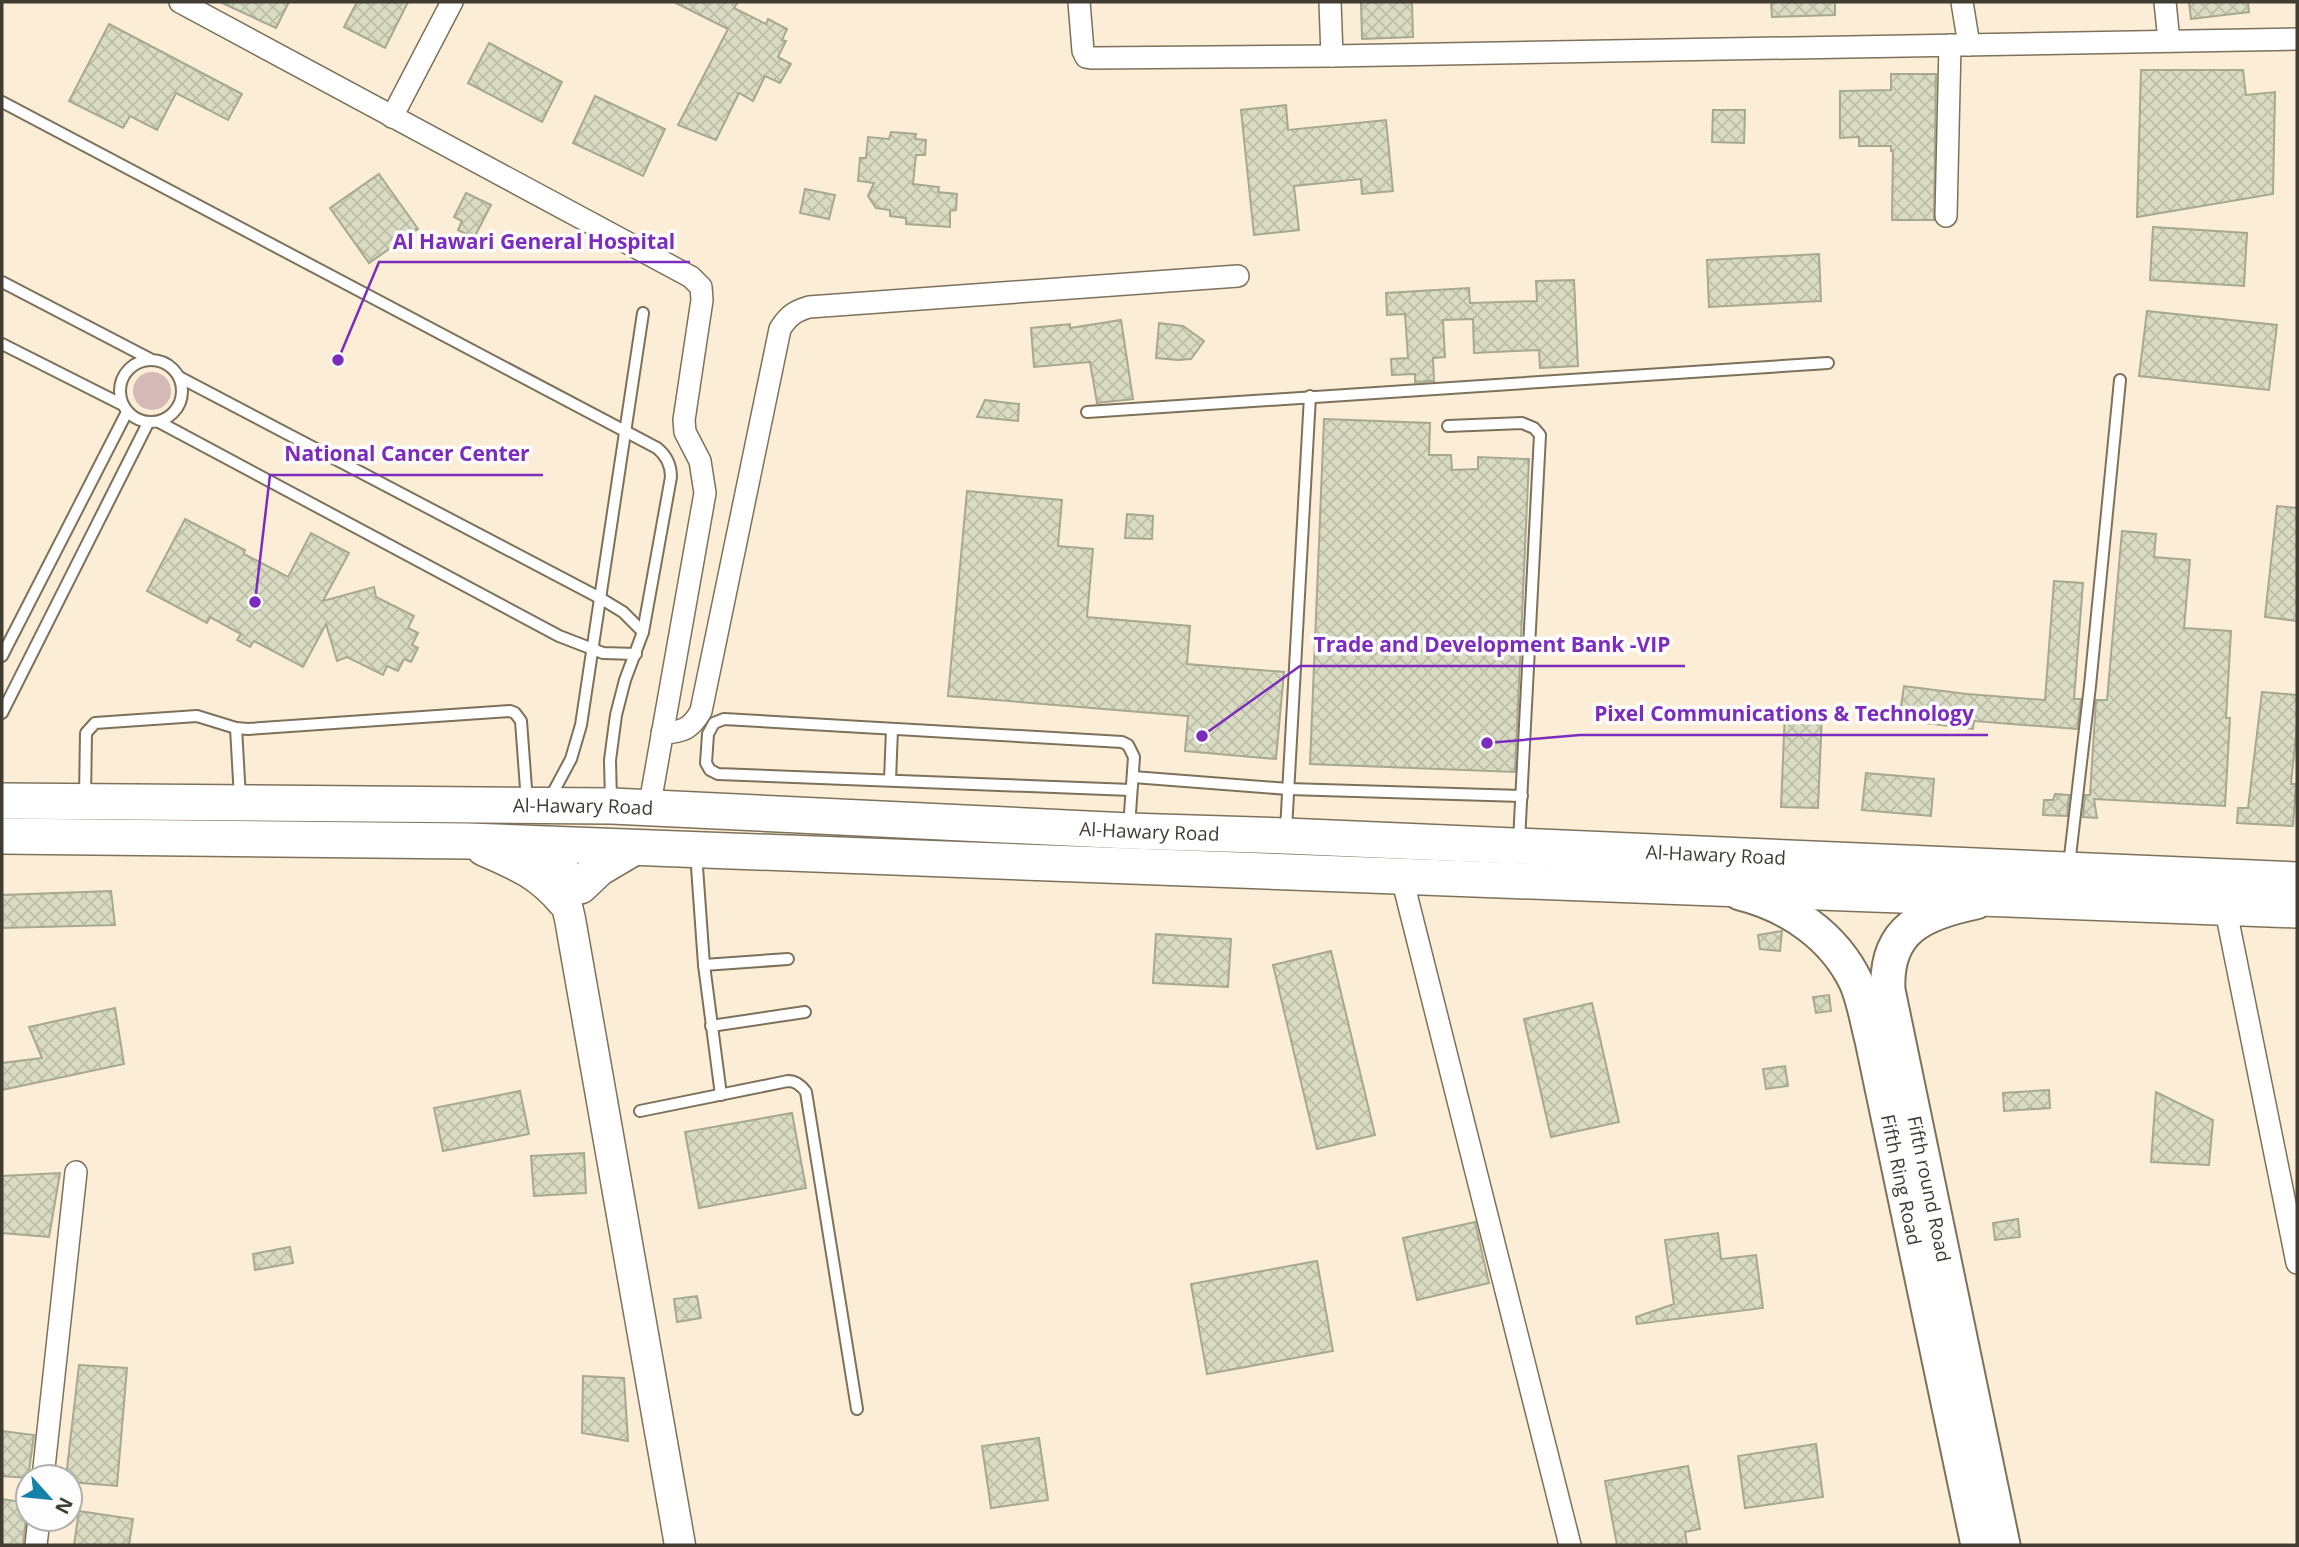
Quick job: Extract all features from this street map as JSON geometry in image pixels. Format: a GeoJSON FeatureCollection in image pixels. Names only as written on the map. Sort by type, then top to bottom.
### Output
{"type":"FeatureCollection","features":[{"type":"Feature","properties":{"kind":"highway","name":"Al-Hawary Road"},"geometry":{"type":"LineString","coordinates":[[2,801],[612,806],[1129,831],[1228,851],[1401,874],[1720,890],[2297,910]]}},
{"type":"Feature","properties":{"kind":"highway","name":"Al-Hawary Road"},"geometry":{"type":"LineString","coordinates":[[2,836],[468,841],[696,850],[1228,851],[1286,836],[2297,880]]}},
{"type":"Feature","properties":{"kind":"highway"},"geometry":{"type":"LineString","coordinates":[[468,841],[533,871],[572,902],[599,868],[633,848]]}},
{"type":"Feature","properties":{"kind":"main road"},"geometry":{"type":"LineString","coordinates":[[574,845],[572,902],[680,1545]]}},
{"type":"Feature","properties":{"kind":"main road","name":"Fifth Ring Road"},"geometry":{"type":"LineString","coordinates":[[1720,890],[1762,899],[1800,918],[1832,947],[1856,982],[1875,1054],[1978,1545]]}},
{"type":"Feature","properties":{"kind":"main road","name":"Fifth round Road"},"geometry":{"type":"LineString","coordinates":[[1994,898],[1935,914],[1915,923],[1893,949],[1887,973],[1891,1004],[2003,1545]]}},
{"type":"Feature","properties":{"kind":"street"},"geometry":{"type":"LineString","coordinates":[[180,2],[691,276],[701,287],[702,300],[684,419],[685,432],[700,461],[705,492],[649,809]]}},
{"type":"Feature","properties":{"kind":"street"},"geometry":{"type":"LineString","coordinates":[[391,117],[452,2]]}},
{"type":"Feature","properties":{"kind":"street"},"geometry":{"type":"LineString","coordinates":[[1079,2],[1083,51],[1086,57],[1332,56],[2297,39]]}},
{"type":"Feature","properties":{"kind":"street"},"geometry":{"type":"LineString","coordinates":[[1330,2],[1332,56]]}},
{"type":"Feature","properties":{"kind":"street"},"geometry":{"type":"LineString","coordinates":[[1946,216],[1962,2]]}},
{"type":"Feature","properties":{"kind":"street"},"geometry":{"type":"LineString","coordinates":[[2165,2],[2169,41]]}},
{"type":"Feature","properties":{"kind":"street"},"geometry":{"type":"LineString","coordinates":[[662,733],[683,732],[693,725],[701,711],[780,329],[788,317],[809,307],[1238,276]]}},
{"type":"Feature","properties":{"kind":"street"},"geometry":{"type":"LineString","coordinates":[[1401,874],[1570,1545]]}},
{"type":"Feature","properties":{"kind":"street"},"geometry":{"type":"LineString","coordinates":[[2225,906],[2297,1263]]}},
{"type":"Feature","properties":{"kind":"street"},"geometry":{"type":"LineString","coordinates":[[45,1463],[76,1172]]}},
{"type":"Feature","properties":{"kind":"lane"},"geometry":{"type":"LineString","coordinates":[[2,103],[664,453],[671,469],[643,632],[625,680],[616,715],[610,760],[612,806]]}},
{"type":"Feature","properties":{"kind":"lane"},"geometry":{"type":"LineString","coordinates":[[2,282],[150,359],[162,361],[172,367],[183,387],[182,399],[177,409],[170,417],[154,423],[2,713]]}},
{"type":"Feature","properties":{"kind":"lane"},"geometry":{"type":"LineString","coordinates":[[536,805],[564,775],[577,742],[643,313]]}},
{"type":"Feature","properties":{"kind":"lane"},"geometry":{"type":"LineString","coordinates":[[2,344],[125,409],[136,420],[154,423],[559,636],[592,650],[636,654]]}},
{"type":"Feature","properties":{"kind":"lane"},"geometry":{"type":"LineString","coordinates":[[2,656],[125,409],[119,393],[121,381],[128,370],[138,362],[150,359]]}},
{"type":"Feature","properties":{"kind":"lane"},"geometry":{"type":"LineString","coordinates":[[1087,412],[1828,363]]}},
{"type":"Feature","properties":{"kind":"lane"},"geometry":{"type":"LineString","coordinates":[[179,377],[600,598],[623,612],[643,632]]}},
{"type":"Feature","properties":{"kind":"lane"},"geometry":{"type":"LineString","coordinates":[[2068,872],[2090,686],[2120,380]]}},
{"type":"Feature","properties":{"kind":"lane"},"geometry":{"type":"LineString","coordinates":[[1286,836],[1310,396]]}},
{"type":"Feature","properties":{"kind":"lane"},"geometry":{"type":"LineString","coordinates":[[1448,426],[1522,423],[1534,428],[1540,435],[1519,847]]}},
{"type":"Feature","properties":{"kind":"lane"},"geometry":{"type":"LineString","coordinates":[[85,801],[86,733],[94,723],[197,716],[236,728],[510,711],[521,721],[536,805]]}},
{"type":"Feature","properties":{"kind":"lane"},"geometry":{"type":"LineString","coordinates":[[1129,831],[1133,777],[1132,751],[1122,742],[724,719],[710,727],[706,763],[710,770],[718,774],[1131,790]]}},
{"type":"Feature","properties":{"kind":"lane"},"geometry":{"type":"LineString","coordinates":[[236,728],[240,802]]}},
{"type":"Feature","properties":{"kind":"lane"},"geometry":{"type":"LineString","coordinates":[[890,780],[892,729]]}},
{"type":"Feature","properties":{"kind":"lane"},"geometry":{"type":"LineString","coordinates":[[1133,777],[1288,789],[1521,796]]}},
{"type":"Feature","properties":{"kind":"lane"},"geometry":{"type":"LineString","coordinates":[[696,850],[710,1026],[721,1095]]}},
{"type":"Feature","properties":{"kind":"lane"},"geometry":{"type":"LineString","coordinates":[[704,965],[788,959]]}},
{"type":"Feature","properties":{"kind":"lane"},"geometry":{"type":"LineString","coordinates":[[710,1026],[805,1012]]}},
{"type":"Feature","properties":{"kind":"lane"},"geometry":{"type":"LineString","coordinates":[[640,1111],[788,1081],[798,1083],[806,1092],[857,1409]]}},
{"type":"Feature","properties":{"kind":"shaded area"},"geometry":{"type":"Polygon","coordinates":[[[152,372],[166,377],[171,391],[166,405],[152,410],[138,405],[133,391],[138,377],[152,372]]]}},
{"type":"Feature","properties":{"kind":"building"},"geometry":{"type":"Polygon","coordinates":[[[220,2],[289,2],[276,28],[220,2]]]}},
{"type":"Feature","properties":{"kind":"building"},"geometry":{"type":"Polygon","coordinates":[[[357,2],[408,2],[385,48],[344,27],[357,2]]]}},
{"type":"Feature","properties":{"kind":"building"},"geometry":{"type":"Polygon","coordinates":[[[674,2],[738,2],[734,8],[766,24],[768,19],[787,29],[782,40],[786,41],[778,57],[791,64],[780,83],[765,76],[753,101],[739,93],[716,140],[678,125],[728,29],[674,2]]]}},
{"type":"Feature","properties":{"kind":"building"},"geometry":{"type":"Polygon","coordinates":[[[1361,2],[1412,2],[1413,37],[1362,39],[1361,2]]]}},
{"type":"Feature","properties":{"kind":"building"},"geometry":{"type":"Polygon","coordinates":[[[1771,2],[1835,2],[1835,15],[1772,17],[1771,2]]]}},
{"type":"Feature","properties":{"kind":"building"},"geometry":{"type":"Polygon","coordinates":[[[2189,2],[2248,2],[2249,12],[2191,19],[2189,2]]]}},
{"type":"Feature","properties":{"kind":"building"},"geometry":{"type":"Polygon","coordinates":[[[109,24],[242,94],[228,120],[176,93],[157,130],[130,116],[123,128],[69,101],[109,24]]]}},
{"type":"Feature","properties":{"kind":"building"},"geometry":{"type":"Polygon","coordinates":[[[489,43],[562,82],[542,122],[468,83],[489,43]]]}},
{"type":"Feature","properties":{"kind":"building"},"geometry":{"type":"Polygon","coordinates":[[[2141,70],[2243,70],[2246,95],[2275,92],[2273,194],[2137,217],[2141,70]]]}},
{"type":"Feature","properties":{"kind":"building"},"geometry":{"type":"Polygon","coordinates":[[[1891,74],[1936,74],[1934,220],[1892,220],[1891,146],[1859,146],[1859,137],[1840,138],[1840,91],[1891,90],[1891,74]]]}},
{"type":"Feature","properties":{"kind":"building"},"geometry":{"type":"Polygon","coordinates":[[[595,96],[665,129],[643,176],[573,143],[595,96]]]}},
{"type":"Feature","properties":{"kind":"building"},"geometry":{"type":"Polygon","coordinates":[[[1286,105],[1288,130],[1386,120],[1393,191],[1362,194],[1361,179],[1294,186],[1299,230],[1254,235],[1241,110],[1286,105]]]}},
{"type":"Feature","properties":{"kind":"building"},"geometry":{"type":"Polygon","coordinates":[[[1713,110],[1745,110],[1744,143],[1712,142],[1713,110]]]}},
{"type":"Feature","properties":{"kind":"building"},"geometry":{"type":"Polygon","coordinates":[[[891,132],[916,134],[915,139],[926,140],[925,155],[916,155],[913,184],[939,187],[938,192],[957,194],[956,210],[950,211],[950,227],[906,224],[906,218],[890,216],[890,210],[876,208],[868,196],[874,183],[858,181],[860,158],[866,158],[868,137],[889,139],[891,132]]]}},
{"type":"Feature","properties":{"kind":"building"},"geometry":{"type":"Polygon","coordinates":[[[379,174],[418,229],[369,263],[330,208],[379,174]]]}},
{"type":"Feature","properties":{"kind":"building"},"geometry":{"type":"Polygon","coordinates":[[[805,189],[835,195],[829,219],[800,213],[805,189]]]}},
{"type":"Feature","properties":{"kind":"building"},"geometry":{"type":"Polygon","coordinates":[[[466,193],[491,205],[474,238],[458,230],[462,221],[454,217],[466,193]]]}},
{"type":"Feature","properties":{"kind":"building"},"geometry":{"type":"Polygon","coordinates":[[[2153,227],[2247,233],[2244,286],[2150,280],[2153,227]]]}},
{"type":"Feature","properties":{"kind":"building"},"geometry":{"type":"Polygon","coordinates":[[[1819,254],[1821,301],[1709,307],[1707,260],[1819,254]]]}},
{"type":"Feature","properties":{"kind":"building"},"geometry":{"type":"Polygon","coordinates":[[[1574,280],[1578,366],[1540,368],[1539,350],[1474,353],[1473,319],[1443,320],[1445,357],[1433,358],[1434,381],[1415,382],[1415,374],[1392,375],[1391,359],[1408,358],[1405,314],[1387,315],[1386,293],[1469,288],[1470,303],[1537,301],[1536,281],[1574,280]]]}},
{"type":"Feature","properties":{"kind":"building"},"geometry":{"type":"Polygon","coordinates":[[[2147,311],[2277,325],[2269,390],[2139,376],[2147,311]]]}},
{"type":"Feature","properties":{"kind":"building"},"geometry":{"type":"Polygon","coordinates":[[[1121,320],[1133,399],[1097,403],[1090,362],[1034,367],[1031,328],[1070,324],[1070,328],[1121,320]]]}},
{"type":"Feature","properties":{"kind":"building"},"geometry":{"type":"Polygon","coordinates":[[[1159,323],[1183,326],[1204,341],[1191,359],[1156,358],[1159,323]]]}},
{"type":"Feature","properties":{"kind":"building"},"geometry":{"type":"Polygon","coordinates":[[[985,400],[1019,404],[1018,421],[977,417],[985,400]]]}},
{"type":"Feature","properties":{"kind":"building"},"geometry":{"type":"Polygon","coordinates":[[[1324,419],[1430,423],[1429,455],[1451,455],[1452,470],[1478,469],[1478,457],[1529,459],[1515,772],[1310,764],[1324,419]]]}},
{"type":"Feature","properties":{"kind":"building"},"geometry":{"type":"Polygon","coordinates":[[[967,491],[1062,500],[1058,546],[1093,549],[1087,617],[1190,626],[1187,664],[1284,672],[1276,759],[1185,751],[1188,716],[948,696],[967,491]]]}},
{"type":"Feature","properties":{"kind":"building"},"geometry":{"type":"Polygon","coordinates":[[[2277,506],[2297,508],[2297,621],[2265,617],[2277,506]]]}},
{"type":"Feature","properties":{"kind":"building"},"geometry":{"type":"Polygon","coordinates":[[[1127,514],[1153,516],[1152,539],[1125,538],[1127,514]]]}},
{"type":"Feature","properties":{"kind":"building"},"geometry":{"type":"Polygon","coordinates":[[[185,519],[245,550],[244,554],[288,577],[311,533],[349,553],[323,601],[374,587],[376,597],[414,616],[408,628],[418,633],[412,645],[418,648],[411,662],[404,659],[398,671],[387,666],[383,675],[347,657],[337,661],[326,624],[303,667],[254,641],[250,647],[237,640],[241,634],[210,617],[207,623],[147,591],[185,519]]]}},
{"type":"Feature","properties":{"kind":"building"},"geometry":{"type":"Polygon","coordinates":[[[2122,531],[2156,534],[2154,557],[2190,560],[2184,628],[2231,631],[2225,806],[2094,799],[2097,818],[2083,817],[2085,795],[2090,795],[2096,700],[2107,700],[2122,531]]]}},
{"type":"Feature","properties":{"kind":"building"},"geometry":{"type":"Polygon","coordinates":[[[2054,581],[2083,583],[2074,699],[2081,699],[2077,729],[1974,721],[1973,729],[1899,720],[1904,686],[2045,700],[2054,581]]]}},
{"type":"Feature","properties":{"kind":"building"},"geometry":{"type":"Polygon","coordinates":[[[2262,692],[2297,695],[2291,784],[2296,784],[2293,826],[2237,823],[2238,808],[2248,808],[2262,692]]]}},
{"type":"Feature","properties":{"kind":"building"},"geometry":{"type":"Polygon","coordinates":[[[1785,711],[1822,713],[1818,808],[1781,807],[1785,711]]]}},
{"type":"Feature","properties":{"kind":"building"},"geometry":{"type":"Polygon","coordinates":[[[1866,773],[1934,779],[1931,816],[1862,810],[1866,773]]]}},
{"type":"Feature","properties":{"kind":"building"},"geometry":{"type":"Polygon","coordinates":[[[2055,794],[2069,795],[2067,816],[2043,815],[2044,800],[2053,800],[2055,794]]]}},
{"type":"Feature","properties":{"kind":"building"},"geometry":{"type":"Polygon","coordinates":[[[111,891],[115,925],[2,928],[2,895],[111,891]]]}},
{"type":"Feature","properties":{"kind":"building"},"geometry":{"type":"Polygon","coordinates":[[[1782,931],[1780,951],[1760,949],[1758,935],[1782,931]]]}},
{"type":"Feature","properties":{"kind":"building"},"geometry":{"type":"Polygon","coordinates":[[[1156,934],[1231,939],[1228,987],[1153,983],[1156,934]]]}},
{"type":"Feature","properties":{"kind":"building"},"geometry":{"type":"Polygon","coordinates":[[[1331,951],[1375,1135],[1317,1149],[1273,965],[1331,951]]]}},
{"type":"Feature","properties":{"kind":"building"},"geometry":{"type":"Polygon","coordinates":[[[1829,995],[1831,1011],[1816,1013],[1813,997],[1829,995]]]}},
{"type":"Feature","properties":{"kind":"building"},"geometry":{"type":"Polygon","coordinates":[[[1592,1003],[1619,1122],[1551,1137],[1524,1019],[1592,1003]]]}},
{"type":"Feature","properties":{"kind":"building"},"geometry":{"type":"Polygon","coordinates":[[[115,1008],[124,1064],[2,1090],[2,1063],[42,1058],[29,1027],[115,1008]]]}},
{"type":"Feature","properties":{"kind":"building"},"geometry":{"type":"Polygon","coordinates":[[[1785,1066],[1788,1086],[1766,1089],[1763,1069],[1785,1066]]]}},
{"type":"Feature","properties":{"kind":"building"},"geometry":{"type":"Polygon","coordinates":[[[2049,1090],[2050,1108],[2004,1111],[2003,1093],[2049,1090]]]}},
{"type":"Feature","properties":{"kind":"building"},"geometry":{"type":"Polygon","coordinates":[[[520,1091],[529,1134],[443,1151],[434,1108],[520,1091]]]}},
{"type":"Feature","properties":{"kind":"building"},"geometry":{"type":"Polygon","coordinates":[[[2156,1092],[2213,1120],[2209,1165],[2151,1162],[2156,1092]]]}},
{"type":"Feature","properties":{"kind":"building"},"geometry":{"type":"Polygon","coordinates":[[[792,1113],[806,1188],[699,1208],[685,1132],[792,1113]]]}},
{"type":"Feature","properties":{"kind":"building"},"geometry":{"type":"Polygon","coordinates":[[[584,1153],[586,1193],[534,1196],[531,1156],[584,1153]]]}},
{"type":"Feature","properties":{"kind":"building"},"geometry":{"type":"Polygon","coordinates":[[[60,1173],[49,1237],[2,1233],[2,1176],[60,1173]]]}},
{"type":"Feature","properties":{"kind":"building"},"geometry":{"type":"Polygon","coordinates":[[[2018,1219],[2020,1237],[1995,1240],[1993,1223],[2018,1219]]]}},
{"type":"Feature","properties":{"kind":"building"},"geometry":{"type":"Polygon","coordinates":[[[1475,1222],[1489,1283],[1417,1300],[1403,1238],[1475,1222]]]}},
{"type":"Feature","properties":{"kind":"building"},"geometry":{"type":"Polygon","coordinates":[[[1718,1233],[1721,1259],[1756,1255],[1763,1308],[1637,1324],[1636,1317],[1674,1304],[1665,1240],[1718,1233]]]}},
{"type":"Feature","properties":{"kind":"building"},"geometry":{"type":"Polygon","coordinates":[[[290,1247],[293,1263],[255,1270],[253,1254],[290,1247]]]}},
{"type":"Feature","properties":{"kind":"building"},"geometry":{"type":"Polygon","coordinates":[[[1317,1261],[1333,1351],[1207,1374],[1191,1284],[1317,1261]]]}},
{"type":"Feature","properties":{"kind":"building"},"geometry":{"type":"Polygon","coordinates":[[[697,1296],[701,1318],[677,1322],[674,1299],[697,1296]]]}},
{"type":"Feature","properties":{"kind":"building"},"geometry":{"type":"Polygon","coordinates":[[[79,1365],[127,1368],[117,1486],[84,1483],[84,1463],[68,1463],[79,1365]]]}},
{"type":"Feature","properties":{"kind":"building"},"geometry":{"type":"Polygon","coordinates":[[[583,1376],[624,1378],[628,1441],[582,1433],[583,1376]]]}},
{"type":"Feature","properties":{"kind":"building"},"geometry":{"type":"Polygon","coordinates":[[[2,1431],[34,1435],[30,1463],[14,1463],[14,1477],[2,1476],[2,1431]]]}},
{"type":"Feature","properties":{"kind":"building"},"geometry":{"type":"Polygon","coordinates":[[[1039,1438],[1048,1500],[991,1508],[982,1446],[1039,1438]]]}},
{"type":"Feature","properties":{"kind":"building"},"geometry":{"type":"Polygon","coordinates":[[[1816,1444],[1823,1497],[1745,1508],[1738,1456],[1816,1444]]]}},
{"type":"Feature","properties":{"kind":"building"},"geometry":{"type":"Polygon","coordinates":[[[1688,1466],[1700,1529],[1685,1532],[1687,1545],[1617,1545],[1605,1481],[1688,1466]]]}},
{"type":"Feature","properties":{"kind":"building"},"geometry":{"type":"Polygon","coordinates":[[[2,1499],[14,1501],[14,1533],[24,1533],[23,1545],[2,1545],[2,1499]]]}},
{"type":"Feature","properties":{"kind":"building"},"geometry":{"type":"Polygon","coordinates":[[[84,1512],[133,1519],[129,1545],[74,1545],[76,1533],[84,1533],[84,1512]]]}},
{"type":"Feature","properties":{"kind":"place","name":"Al Hawari General Hospital"},"geometry":{"type":"Point","coordinates":[338,360]}},
{"type":"Feature","properties":{"kind":"place","name":"National Cancer Center"},"geometry":{"type":"Point","coordinates":[255,602]}},
{"type":"Feature","properties":{"kind":"place","name":"Trade and Development Bank -VIP"},"geometry":{"type":"Point","coordinates":[1202,736]}},
{"type":"Feature","properties":{"kind":"place","name":"Pixel Communications & Technology"},"geometry":{"type":"Point","coordinates":[1487,743]}}]}
